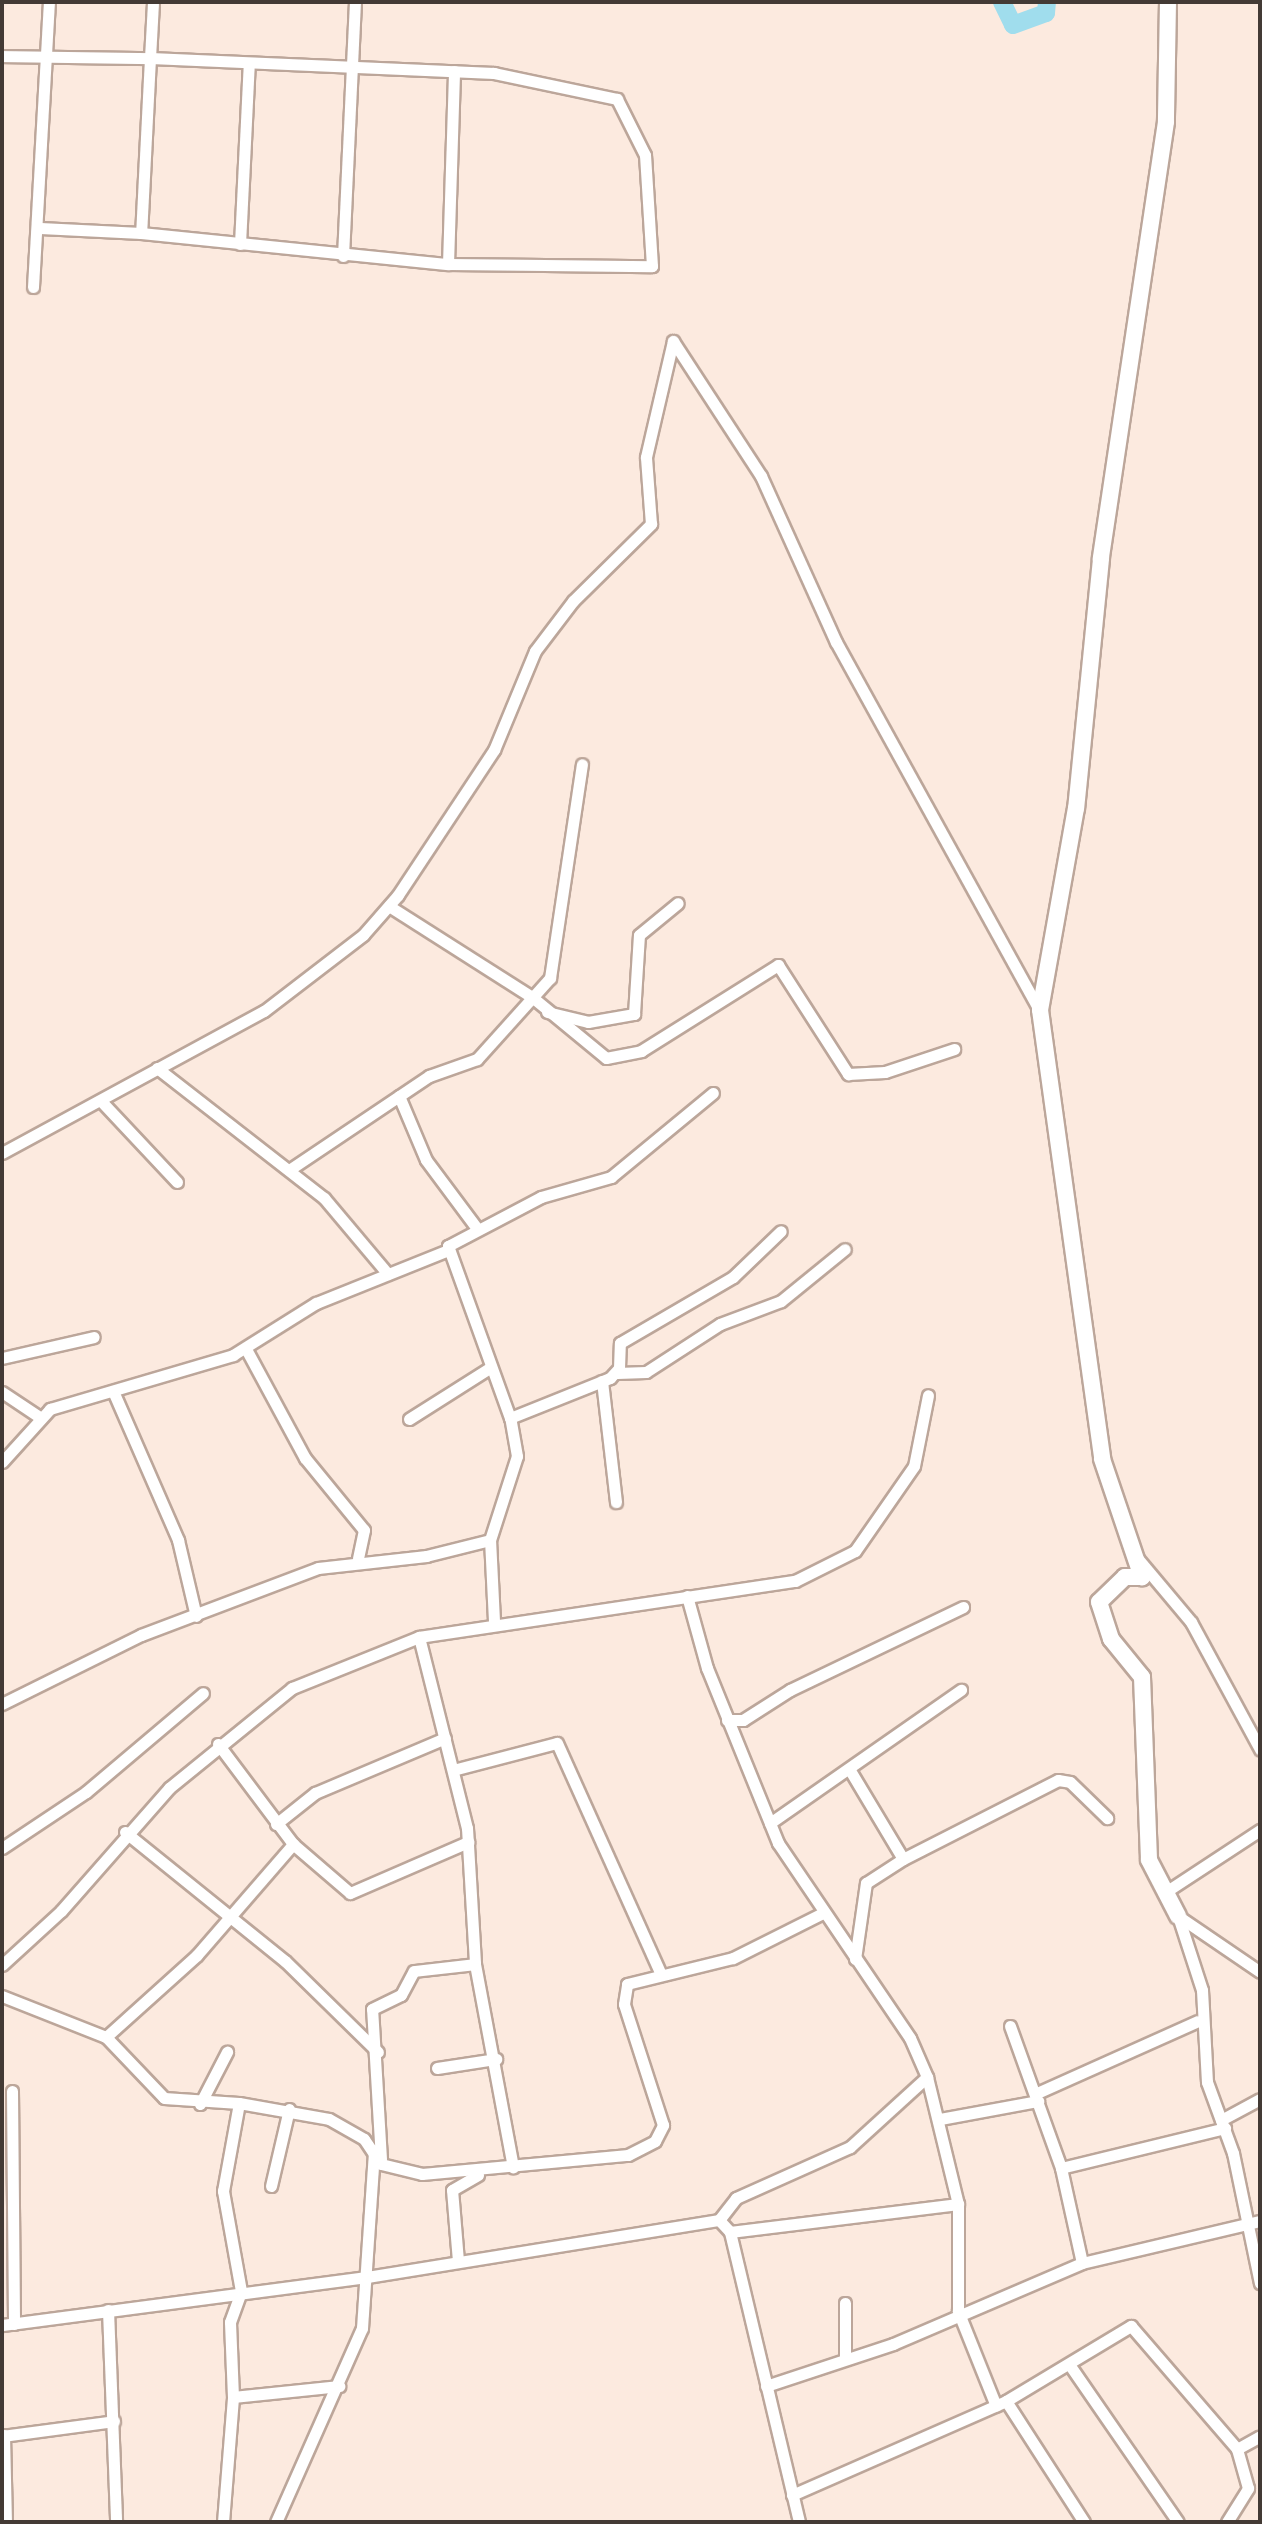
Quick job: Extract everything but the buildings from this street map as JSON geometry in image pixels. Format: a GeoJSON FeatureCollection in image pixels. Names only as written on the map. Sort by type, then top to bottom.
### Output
{"type":"FeatureCollection","features":[{"type":"Feature","properties":{"kind":"street"},"geometry":{"type":"LineString","coordinates":[[33,287],[40,228],[44,57],[49,2]]}},
{"type":"Feature","properties":{"kind":"street"},"geometry":{"type":"LineString","coordinates":[[141,233],[153,2]]}},
{"type":"Feature","properties":{"kind":"street"},"geometry":{"type":"LineString","coordinates":[[343,256],[355,2]]}},
{"type":"Feature","properties":{"kind":"street"},"geometry":{"type":"LineString","coordinates":[[1168,2],[1166,122],[1101,559],[1076,808],[1040,1010],[1102,1459],[1139,1560],[1142,1577],[1125,1577],[1099,1602],[1111,1639],[1142,1677],[1141,1805],[1149,1860],[1178,1916],[1198,1970],[1198,2021],[1244,2226],[1260,2283]]}},
{"type":"Feature","properties":{"kind":"street"},"geometry":{"type":"LineString","coordinates":[[2,56],[150,58],[454,71],[617,99],[645,155],[652,266],[448,264],[343,256],[141,233],[40,228]]}},
{"type":"Feature","properties":{"kind":"street"},"geometry":{"type":"LineString","coordinates":[[240,244],[249,63]]}},
{"type":"Feature","properties":{"kind":"street"},"geometry":{"type":"LineString","coordinates":[[448,264],[454,71]]}},
{"type":"Feature","properties":{"kind":"street"},"geometry":{"type":"LineString","coordinates":[[2,1153],[264,1011],[389,906],[494,750],[535,651],[573,601],[651,524],[646,457],[673,341],[761,476],[836,642],[1040,1010]]}},
{"type":"Feature","properties":{"kind":"street"},"geometry":{"type":"LineString","coordinates":[[289,1170],[444,1067],[477,1059],[550,978],[559,948],[582,764]]}},
{"type":"Feature","properties":{"kind":"street"},"geometry":{"type":"LineString","coordinates":[[547,1012],[588,1022],[634,1014],[639,935],[678,903]]}},
{"type":"Feature","properties":{"kind":"street"},"geometry":{"type":"LineString","coordinates":[[389,906],[532,997],[596,1053],[631,1056],[778,965],[848,1074],[885,1072],[954,1049]]}},
{"type":"Feature","properties":{"kind":"street"},"geometry":{"type":"LineString","coordinates":[[157,1068],[289,1170],[351,1225],[388,1274]]}},
{"type":"Feature","properties":{"kind":"street"},"geometry":{"type":"LineString","coordinates":[[2,1462],[38,1416],[246,1349],[316,1303],[446,1251],[476,1227],[611,1177],[713,1093]]}},
{"type":"Feature","properties":{"kind":"street"},"geometry":{"type":"LineString","coordinates":[[399,1096],[426,1160],[476,1227]]}},
{"type":"Feature","properties":{"kind":"street"},"geometry":{"type":"LineString","coordinates":[[101,1101],[177,1182]]}},
{"type":"Feature","properties":{"kind":"street"},"geometry":{"type":"LineString","coordinates":[[617,1373],[620,1343],[733,1277],[781,1231]]}},
{"type":"Feature","properties":{"kind":"street"},"geometry":{"type":"LineString","coordinates":[[510,1418],[617,1373],[646,1372],[720,1324],[781,1301],[845,1249]]}},
{"type":"Feature","properties":{"kind":"street"},"geometry":{"type":"LineString","coordinates":[[446,1251],[510,1418],[516,1471],[490,1540],[494,1621]]}},
{"type":"Feature","properties":{"kind":"street"},"geometry":{"type":"LineString","coordinates":[[2,1358],[94,1337]]}},
{"type":"Feature","properties":{"kind":"street"},"geometry":{"type":"LineString","coordinates":[[246,1349],[305,1458],[364,1530],[358,1558]]}},
{"type":"Feature","properties":{"kind":"street"},"geometry":{"type":"LineString","coordinates":[[409,1419],[491,1367]]}},
{"type":"Feature","properties":{"kind":"street"},"geometry":{"type":"LineString","coordinates":[[602,1381],[616,1502]]}},
{"type":"Feature","properties":{"kind":"street"},"geometry":{"type":"LineString","coordinates":[[113,1391],[178,1540],[196,1616]]}},
{"type":"Feature","properties":{"kind":"street"},"geometry":{"type":"LineString","coordinates":[[2,1392],[38,1416]]}},
{"type":"Feature","properties":{"kind":"street"},"geometry":{"type":"LineString","coordinates":[[2,1965],[61,1911],[125,1832],[218,1744],[292,1688],[419,1637],[494,1621],[795,1581],[864,1544],[914,1466],[928,1395]]}},
{"type":"Feature","properties":{"kind":"street"},"geometry":{"type":"LineString","coordinates":[[2,1704],[141,1635],[358,1558],[426,1556],[490,1540]]}},
{"type":"Feature","properties":{"kind":"street"},"geometry":{"type":"LineString","coordinates":[[1139,1560],[1191,1622],[1260,1749]]}},
{"type":"Feature","properties":{"kind":"street"},"geometry":{"type":"LineString","coordinates":[[687,1596],[727,1720],[770,1823],[821,1914],[910,2038],[927,2077],[940,2119],[958,2204],[958,2311],[1001,2403],[1084,2522]]}},
{"type":"Feature","properties":{"kind":"street"},"geometry":{"type":"LineString","coordinates":[[727,1720],[743,1720],[790,1690],[963,1607]]}},
{"type":"Feature","properties":{"kind":"street"},"geometry":{"type":"LineString","coordinates":[[419,1637],[468,1842],[475,1964],[496,2059],[513,2167]]}},
{"type":"Feature","properties":{"kind":"street"},"geometry":{"type":"LineString","coordinates":[[770,1823],[851,1772],[961,1690]]}},
{"type":"Feature","properties":{"kind":"street"},"geometry":{"type":"LineString","coordinates":[[2,1848],[86,1792],[203,1693]]}},
{"type":"Feature","properties":{"kind":"street"},"geometry":{"type":"LineString","coordinates":[[276,1824],[315,1793],[445,1738]]}},
{"type":"Feature","properties":{"kind":"street"},"geometry":{"type":"LineString","coordinates":[[453,1770],[557,1743],[660,1972]]}},
{"type":"Feature","properties":{"kind":"street"},"geometry":{"type":"LineString","coordinates":[[218,1744],[293,1844],[350,1893],[468,1842]]}},
{"type":"Feature","properties":{"kind":"street"},"geometry":{"type":"LineString","coordinates":[[851,1772],[903,1859]]}},
{"type":"Feature","properties":{"kind":"street"},"geometry":{"type":"LineString","coordinates":[[855,1959],[866,1883],[903,1859],[1064,1779],[1107,1818]]}},
{"type":"Feature","properties":{"kind":"street"},"geometry":{"type":"LineString","coordinates":[[1164,1893],[1260,1830]]}},
{"type":"Feature","properties":{"kind":"street"},"geometry":{"type":"LineString","coordinates":[[125,1832],[231,1918],[378,2052]]}},
{"type":"Feature","properties":{"kind":"street"},"geometry":{"type":"LineString","coordinates":[[106,2037],[231,1918],[293,1844]]}},
{"type":"Feature","properties":{"kind":"street"},"geometry":{"type":"LineString","coordinates":[[2,1996],[106,2037],[164,2098],[200,2104],[239,2103],[289,2109],[329,2119],[374,2150],[381,2164],[422,2174],[482,2173],[628,2155],[655,2141],[661,2112],[621,1993],[660,1972],[733,1958],[821,1914]]}},
{"type":"Feature","properties":{"kind":"street"},"geometry":{"type":"LineString","coordinates":[[1178,1916],[1260,1972]]}},
{"type":"Feature","properties":{"kind":"street"},"geometry":{"type":"LineString","coordinates":[[381,2164],[374,2005],[401,1995],[418,1969],[475,1964]]}},
{"type":"Feature","properties":{"kind":"street"},"geometry":{"type":"LineString","coordinates":[[940,2119],[1038,2097],[1198,2021]]}},
{"type":"Feature","properties":{"kind":"street"},"geometry":{"type":"LineString","coordinates":[[1010,2026],[1061,2168],[1082,2263]]}},
{"type":"Feature","properties":{"kind":"street"},"geometry":{"type":"LineString","coordinates":[[200,2104],[227,2052]]}},
{"type":"Feature","properties":{"kind":"street"},"geometry":{"type":"LineString","coordinates":[[437,2068],[496,2059]]}},
{"type":"Feature","properties":{"kind":"street"},"geometry":{"type":"LineString","coordinates":[[12,2091],[8,2324],[241,2291],[367,2277],[719,2220],[736,2198],[850,2147],[927,2077]]}},
{"type":"Feature","properties":{"kind":"street"},"geometry":{"type":"LineString","coordinates":[[1061,2168],[1223,2124],[1260,2099]]}},
{"type":"Feature","properties":{"kind":"street"},"geometry":{"type":"LineString","coordinates":[[223,2522],[233,2397],[230,2322],[241,2291],[223,2191],[239,2103]]}},
{"type":"Feature","properties":{"kind":"street"},"geometry":{"type":"LineString","coordinates":[[271,2186],[289,2109]]}},
{"type":"Feature","properties":{"kind":"street"},"geometry":{"type":"LineString","coordinates":[[276,2522],[339,2386],[362,2328],[374,2150]]}},
{"type":"Feature","properties":{"kind":"street"},"geometry":{"type":"LineString","coordinates":[[458,2261],[452,2190],[482,2173]]}},
{"type":"Feature","properties":{"kind":"street"},"geometry":{"type":"LineString","coordinates":[[730,2232],[958,2204]]}},
{"type":"Feature","properties":{"kind":"street"},"geometry":{"type":"LineString","coordinates":[[719,2220],[730,2232],[799,2522]]}},
{"type":"Feature","properties":{"kind":"street"},"geometry":{"type":"LineString","coordinates":[[766,2386],[845,2356],[893,2344],[958,2311],[1082,2263],[1260,2221]]}},
{"type":"Feature","properties":{"kind":"street"},"geometry":{"type":"LineString","coordinates":[[845,2303],[845,2356]]}},
{"type":"Feature","properties":{"kind":"street"},"geometry":{"type":"LineString","coordinates":[[108,2310],[116,2522]]}},
{"type":"Feature","properties":{"kind":"street"},"geometry":{"type":"LineString","coordinates":[[792,2495],[1001,2403],[1071,2367],[1126,2328],[1139,2329],[1237,2449],[1248,2488],[1227,2522]]}},
{"type":"Feature","properties":{"kind":"street"},"geometry":{"type":"LineString","coordinates":[[1071,2367],[1178,2522]]}},
{"type":"Feature","properties":{"kind":"street"},"geometry":{"type":"LineString","coordinates":[[233,2397],[339,2386]]}},
{"type":"Feature","properties":{"kind":"street"},"geometry":{"type":"LineString","coordinates":[[6,2522],[3,2436],[114,2421]]}},
{"type":"Feature","properties":{"kind":"street"},"geometry":{"type":"LineString","coordinates":[[1237,2449],[1260,2436]]}},
{"type":"Feature","properties":{"kind":"waterway"},"geometry":{"type":"LineString","coordinates":[[1002,2],[1013,25],[1046,13],[1047,2]]}}]}
